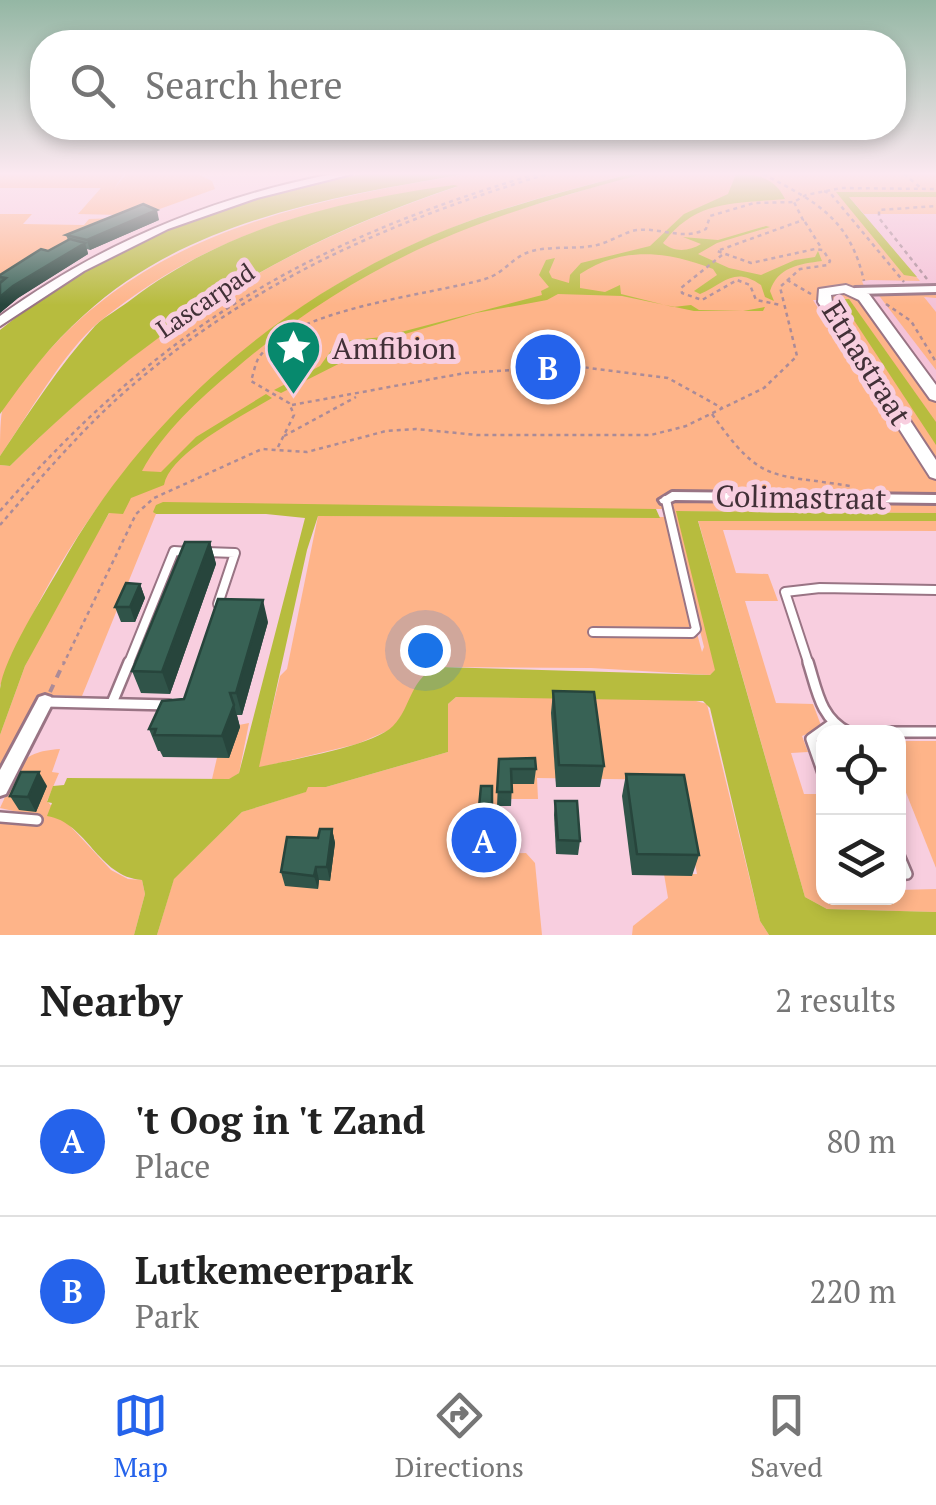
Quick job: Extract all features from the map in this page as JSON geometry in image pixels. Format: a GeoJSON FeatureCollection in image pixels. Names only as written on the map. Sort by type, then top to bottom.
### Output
{"type":"FeatureCollection","features":[{"type":"Feature","properties":{"kind":"street"},"geometry":{"type":"LineString","coordinates":[[0,322],[73,270],[143,233],[187,218]]}},
{"type":"Feature","properties":{"kind":"street"},"geometry":{"type":"LineString","coordinates":[[860,287],[933,286]]}},
{"type":"Feature","properties":{"kind":"street","name":"Etnastraat"},"geometry":{"type":"LineString","coordinates":[[936,396],[860,287],[822,294],[936,473]]}},
{"type":"Feature","properties":{"kind":"street","name":"Colimastraat"},"geometry":{"type":"LineString","coordinates":[[666,500],[672,496],[936,499]]}},
{"type":"Feature","properties":{"kind":"street"},"geometry":{"type":"LineString","coordinates":[[0,788],[45,702]]}},
{"type":"Feature","properties":{"kind":"lane"},"geometry":{"type":"LineString","coordinates":[[593,632],[692,633],[696,629],[666,500]]}},
{"type":"Feature","properties":{"kind":"lane"},"geometry":{"type":"LineString","coordinates":[[112,703],[174,552],[235,552],[212,620]]}},
{"type":"Feature","properties":{"kind":"lane"},"geometry":{"type":"LineString","coordinates":[[832,724],[824,714],[785,592],[820,588],[936,590]]}},
{"type":"Feature","properties":{"kind":"lane"},"geometry":{"type":"LineString","coordinates":[[45,702],[184,705]]}},
{"type":"Feature","properties":{"kind":"lane"},"geometry":{"type":"LineString","coordinates":[[906,732],[936,732]]}},
{"type":"Feature","properties":{"kind":"lane"},"geometry":{"type":"LineString","coordinates":[[0,817],[37,820]]}},
{"type":"Feature","properties":{"kind":"path","name":"Lascarpad"},"geometry":{"type":"LineString","coordinates":[[0,511],[65,437],[137,370],[234,300],[310,256],[398,218]]}},
{"type":"Feature","properties":{"kind":"path"},"geometry":{"type":"LineString","coordinates":[[0,525],[111,402],[178,345],[239,301],[315,258],[408,218]]}},
{"type":"Feature","properties":{"kind":"path"},"geometry":{"type":"LineString","coordinates":[[709,218],[702,233],[636,230],[597,244],[534,250],[521,254],[504,273],[484,280],[333,314],[261,354],[250,368],[251,381],[290,404],[360,395],[465,373],[574,366],[668,378],[722,408]]}},
{"type":"Feature","properties":{"kind":"path"},"geometry":{"type":"LineString","coordinates":[[833,218],[850,238],[860,287]]}},
{"type":"Feature","properties":{"kind":"path"},"geometry":{"type":"LineString","coordinates":[[851,218],[905,283]]}},
{"type":"Feature","properties":{"kind":"path"},"geometry":{"type":"LineString","coordinates":[[879,218],[933,286]]}},
{"type":"Feature","properties":{"kind":"path"},"geometry":{"type":"LineString","coordinates":[[45,702],[142,505],[262,450],[307,452],[386,431],[478,435],[548,432],[630,438],[686,426],[764,388],[797,356],[780,286],[800,269],[828,265],[830,261],[804,220],[720,247],[717,251],[722,255],[751,263],[806,250],[823,250]]}},
{"type":"Feature","properties":{"kind":"path"},"geometry":{"type":"LineString","coordinates":[[722,255],[682,288],[682,293],[702,300],[738,280],[750,285],[756,300],[783,305]]}},
{"type":"Feature","properties":{"kind":"path"},"geometry":{"type":"LineString","coordinates":[[786,280],[825,302]]}},
{"type":"Feature","properties":{"kind":"path"},"geometry":{"type":"LineString","coordinates":[[882,301],[911,321],[936,362]]}},
{"type":"Feature","properties":{"kind":"path"},"geometry":{"type":"LineString","coordinates":[[283,437],[360,395]]}},
{"type":"Feature","properties":{"kind":"path"},"geometry":{"type":"LineString","coordinates":[[278,448],[293,424],[290,404],[294,398]]}},
{"type":"Feature","properties":{"kind":"path"},"geometry":{"type":"LineString","coordinates":[[712,413],[740,456],[754,468],[785,479],[849,485],[868,498]]}},
{"type":"Feature","properties":{"kind":"shaded area"},"geometry":{"type":"Polygon","coordinates":[[[0,218],[29,218],[23,224],[84,225],[89,219],[136,218],[0,289],[0,218]]]}},
{"type":"Feature","properties":{"kind":"shaded area"},"geometry":{"type":"Polygon","coordinates":[[[201,218],[264,218],[168,256],[124,283],[72,326],[0,414],[0,330],[84,272],[201,218]]]}},
{"type":"Feature","properties":{"kind":"shaded area"},"geometry":{"type":"Polygon","coordinates":[[[270,218],[300,218],[224,245],[182,266],[99,322],[59,367],[0,456],[2,411],[18,385],[53,346],[96,306],[142,273],[270,218]]]}},
{"type":"Feature","properties":{"kind":"shaded area"},"geometry":{"type":"Polygon","coordinates":[[[374,218],[481,218],[373,264],[303,306],[237,355],[178,411],[124,472],[76,539],[35,610],[0,686],[0,465],[10,466],[111,374],[163,334],[271,266],[374,218]]]}},
{"type":"Feature","properties":{"kind":"shaded area"},"geometry":{"type":"Polygon","coordinates":[[[374,218],[272,266],[217,298],[111,374],[10,466],[0,465],[0,456],[34,406],[95,326],[168,274],[206,253],[285,221],[374,218]]]}},
{"type":"Feature","properties":{"kind":"shaded area"},"geometry":{"type":"Polygon","coordinates":[[[479,218],[497,218],[426,246],[330,298],[282,331],[208,392],[171,430],[142,471],[161,472],[196,437],[266,394],[272,398],[193,448],[179,460],[164,485],[131,498],[123,514],[109,513],[25,666],[0,735],[0,689],[8,661],[60,567],[134,458],[225,365],[276,324],[388,256],[479,218]]]}},
{"type":"Feature","properties":{"kind":"shaded area"},"geometry":{"type":"Polygon","coordinates":[[[492,218],[866,218],[920,281],[870,280],[862,281],[864,286],[824,287],[818,293],[819,300],[813,300],[824,318],[833,319],[936,479],[936,495],[929,496],[936,502],[936,513],[677,511],[716,670],[710,675],[591,668],[435,668],[392,729],[357,744],[258,768],[280,676],[287,669],[318,516],[666,517],[702,652],[671,502],[813,496],[669,493],[663,497],[664,509],[153,511],[156,514],[82,696],[37,695],[0,772],[0,735],[25,666],[55,606],[139,462],[193,400],[299,311],[372,268],[492,218]]]}},
{"type":"Feature","properties":{"kind":"shaded area"},"geometry":{"type":"Polygon","coordinates":[[[680,218],[690,218],[663,243],[677,250],[701,244],[683,237],[718,240],[770,227],[717,243],[698,254],[729,268],[761,275],[795,260],[815,257],[818,251],[822,261],[798,265],[778,277],[770,291],[774,301],[765,297],[761,285],[744,277],[730,278],[700,294],[694,291],[717,275],[713,269],[662,255],[629,255],[580,274],[580,288],[605,292],[620,285],[621,294],[664,305],[622,296],[558,294],[388,339],[281,393],[274,390],[320,366],[335,345],[382,337],[542,295],[541,291],[549,287],[539,275],[546,260],[555,258],[549,272],[552,278],[569,283],[570,275],[581,263],[650,246],[680,218]]]}},
{"type":"Feature","properties":{"kind":"shaded area"},"geometry":{"type":"Polygon","coordinates":[[[834,218],[936,218],[936,502],[811,299],[816,293],[834,218]]]}},
{"type":"Feature","properties":{"kind":"shaded area"},"geometry":{"type":"Polygon","coordinates":[[[857,218],[867,218],[917,277],[904,275],[857,218]]]}},
{"type":"Feature","properties":{"kind":"shaded area"},"geometry":{"type":"Polygon","coordinates":[[[835,291],[858,295],[936,400],[936,467],[827,300],[828,294],[835,291]]]}},
{"type":"Feature","properties":{"kind":"shaded area"},"geometry":{"type":"Polygon","coordinates":[[[936,292],[936,298],[924,297],[936,312],[936,370],[877,293],[936,292]]]}},
{"type":"Feature","properties":{"kind":"shaded area"},"geometry":{"type":"Polygon","coordinates":[[[840,299],[849,299],[936,422],[936,445],[840,299]]]}},
{"type":"Feature","properties":{"kind":"shaded area"},"geometry":{"type":"Polygon","coordinates":[[[691,305],[699,310],[743,311],[694,311],[674,307],[691,305]]]}},
{"type":"Feature","properties":{"kind":"shaded area"},"geometry":{"type":"Polygon","coordinates":[[[163,502],[656,509],[660,518],[318,516],[259,767],[330,751],[383,733],[399,718],[423,677],[440,667],[710,675],[715,670],[676,511],[936,513],[936,521],[698,521],[805,897],[827,909],[936,912],[936,935],[769,935],[760,921],[710,708],[703,701],[456,697],[448,704],[448,752],[326,787],[308,787],[306,792],[242,812],[174,879],[157,935],[134,935],[145,894],[142,880],[114,870],[73,828],[47,816],[53,786],[64,785],[67,778],[229,779],[239,773],[305,518],[156,514],[156,505],[163,502]]]}},
{"type":"Feature","properties":{"kind":"shaded area"},"geometry":{"type":"Polygon","coordinates":[[[698,520],[936,521],[936,531],[723,530],[736,573],[768,574],[778,601],[745,601],[776,703],[813,704],[821,725],[802,736],[808,752],[791,753],[804,794],[816,794],[816,903],[805,897],[698,520]]]}},
{"type":"Feature","properties":{"kind":"shaded area"},"geometry":{"type":"Polygon","coordinates":[[[456,697],[689,699],[707,704],[760,921],[769,935],[632,935],[633,926],[668,898],[664,874],[697,874],[678,780],[537,778],[538,799],[508,799],[498,806],[497,854],[526,853],[535,863],[542,935],[157,935],[174,878],[242,812],[305,792],[307,787],[326,787],[448,752],[448,704],[456,697]]]}},
{"type":"Feature","properties":{"kind":"shaded area"},"geometry":{"type":"Polygon","coordinates":[[[249,723],[239,773],[230,779],[212,779],[224,728],[249,723]]]}},
{"type":"Feature","properties":{"kind":"shaded area"},"geometry":{"type":"Polygon","coordinates":[[[906,741],[936,741],[936,868],[906,793],[906,741]]]}},
{"type":"Feature","properties":{"kind":"shaded area"},"geometry":{"type":"Polygon","coordinates":[[[60,749],[52,772],[59,773],[47,801],[111,870],[128,879],[142,880],[145,894],[134,935],[0,935],[0,823],[23,821],[18,812],[0,808],[26,759],[60,749]]]}},
{"type":"Feature","properties":{"kind":"shaded area"},"geometry":{"type":"Polygon","coordinates":[[[936,889],[936,912],[827,909],[820,905],[906,905],[906,890],[936,889]]]}},
{"type":"Feature","properties":{"kind":"building"},"geometry":{"type":"Polygon","coordinates":[[[109,218],[139,218],[87,240],[66,235],[109,218]]]}},
{"type":"Feature","properties":{"kind":"building"},"geometry":{"type":"Polygon","coordinates":[[[70,239],[85,243],[0,297],[0,283],[6,278],[0,275],[41,249],[48,251],[70,239]]]}},
{"type":"Feature","properties":{"kind":"building"},"geometry":{"type":"Polygon","coordinates":[[[185,542],[210,542],[162,672],[132,671],[185,542]]]}},
{"type":"Feature","properties":{"kind":"building"},"geometry":{"type":"Polygon","coordinates":[[[126,583],[140,584],[130,607],[115,607],[126,583]]]}},
{"type":"Feature","properties":{"kind":"building"},"geometry":{"type":"Polygon","coordinates":[[[218,599],[263,600],[236,693],[230,693],[234,705],[222,736],[154,735],[156,729],[149,729],[162,701],[184,699],[218,599]]]}},
{"type":"Feature","properties":{"kind":"building"},"geometry":{"type":"Polygon","coordinates":[[[553,691],[594,692],[604,766],[559,765],[553,691]]]}},
{"type":"Feature","properties":{"kind":"building"},"geometry":{"type":"Polygon","coordinates":[[[535,758],[536,769],[511,769],[512,792],[497,792],[499,759],[535,758]]]}},
{"type":"Feature","properties":{"kind":"building"},"geometry":{"type":"Polygon","coordinates":[[[21,772],[39,772],[28,797],[10,796],[21,772]]]}},
{"type":"Feature","properties":{"kind":"building"},"geometry":{"type":"Polygon","coordinates":[[[626,774],[684,775],[699,855],[637,854],[626,774]]]}},
{"type":"Feature","properties":{"kind":"building"},"geometry":{"type":"Polygon","coordinates":[[[481,786],[492,786],[492,818],[500,818],[500,844],[477,844],[477,834],[468,834],[468,818],[478,818],[481,786]]]}},
{"type":"Feature","properties":{"kind":"building"},"geometry":{"type":"Polygon","coordinates":[[[555,801],[577,801],[580,841],[558,840],[555,801]]]}},
{"type":"Feature","properties":{"kind":"building"},"geometry":{"type":"Polygon","coordinates":[[[320,829],[332,829],[327,867],[316,867],[314,876],[281,872],[287,837],[318,838],[320,829]]]}},
{"type":"Feature","properties":{"kind":"place","name":"Lutkemeerpark"},"geometry":{"type":"Point","coordinates":[548,367]}},
{"type":"Feature","properties":{"kind":"place","name":"Amfibion"},"geometry":{"type":"Point","coordinates":[293,397]}},
{"type":"Feature","properties":{"kind":"place","name":"'t Oog in 't Zand"},"geometry":{"type":"Point","coordinates":[484,840]}}]}
